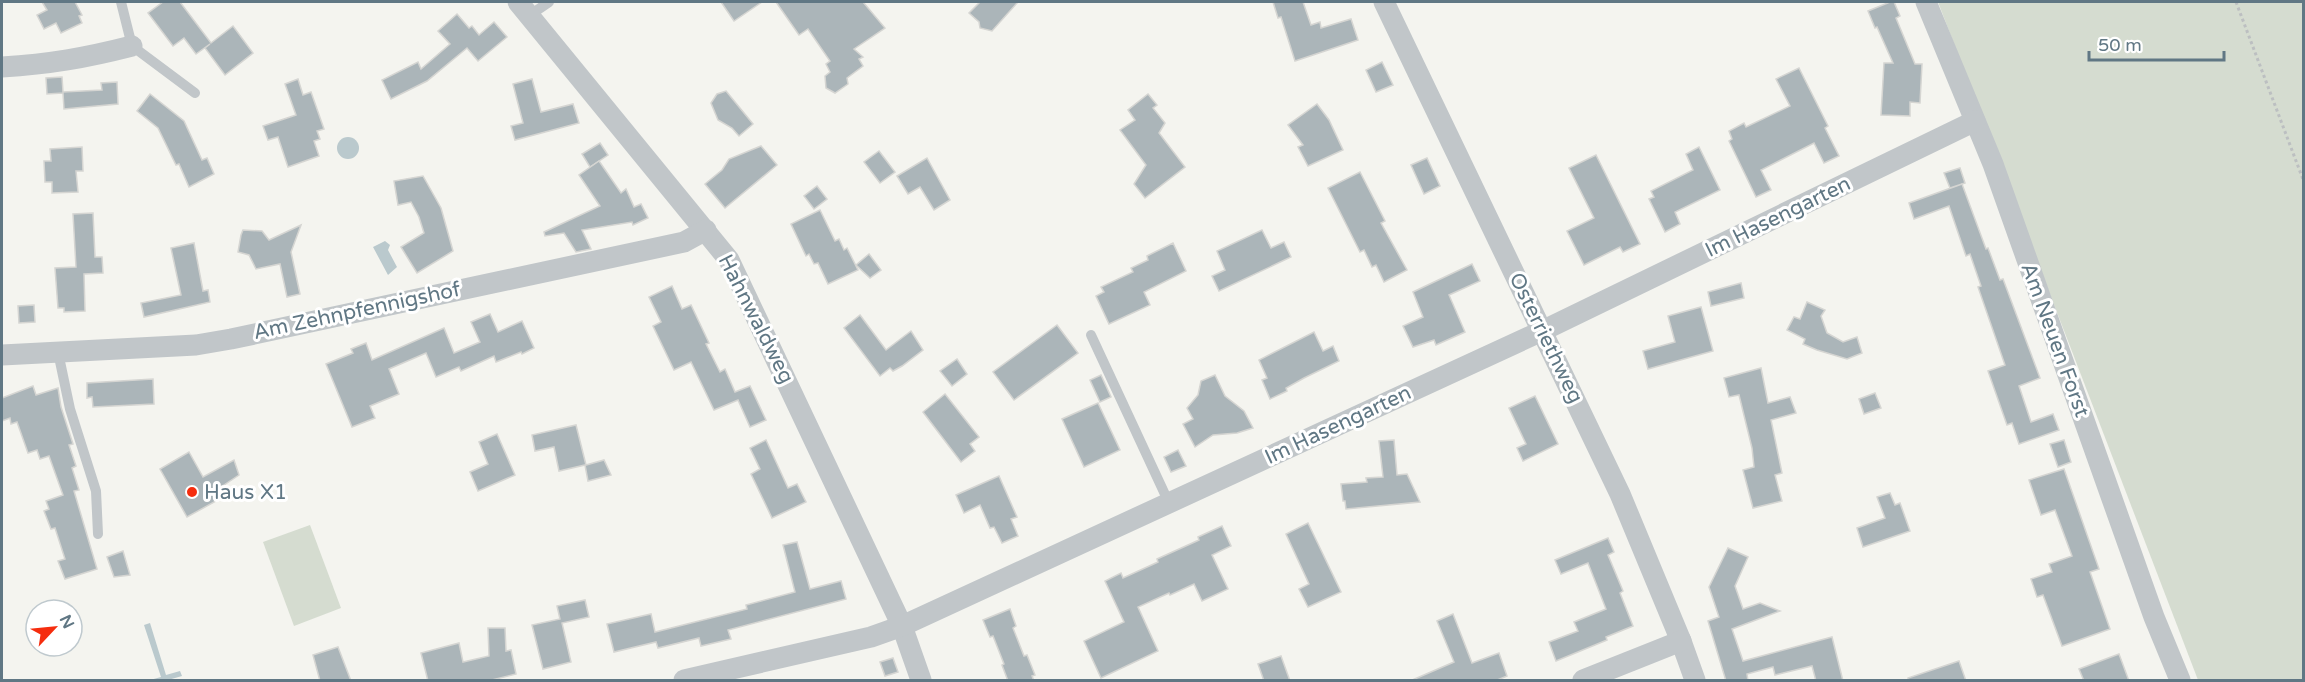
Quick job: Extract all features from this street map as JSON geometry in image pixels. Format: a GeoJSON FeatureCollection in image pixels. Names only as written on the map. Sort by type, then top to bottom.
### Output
{"type":"FeatureCollection","features":[{"type":"Feature","properties":{"kind":"street","name":"Osterriethweg"},"geometry":{"type":"LineString","coordinates":[[1384,2],[1620,494],[1681,641],[1695,681]]}},
{"type":"Feature","properties":{"kind":"street","name":"Am Neuen Forst"},"geometry":{"type":"LineString","coordinates":[[1926,2],[1993,164],[2154,617],[2180,681]]}},
{"type":"Feature","properties":{"kind":"street","name":"Hahnwaldweg"},"geometry":{"type":"LineString","coordinates":[[524,8],[729,260],[902,626],[921,681]]}},
{"type":"Feature","properties":{"kind":"street"},"geometry":{"type":"LineString","coordinates":[[2,67],[83,59],[132,46]]}},
{"type":"Feature","properties":{"kind":"street","name":"Im Hasengarten"},"geometry":{"type":"LineString","coordinates":[[684,681],[871,637],[902,626],[1542,331],[1975,121]]}},
{"type":"Feature","properties":{"kind":"street","name":"Am Zehnpfennigshof"},"geometry":{"type":"LineString","coordinates":[[2,355],[196,345],[231,339],[684,242],[706,230]]}},
{"type":"Feature","properties":{"kind":"street"},"geometry":{"type":"LineString","coordinates":[[1583,681],[1681,641]]}},
{"type":"Feature","properties":{"kind":"lane"},"geometry":{"type":"LineString","coordinates":[[121,2],[132,46],[195,93]]}},
{"type":"Feature","properties":{"kind":"lane"},"geometry":{"type":"LineString","coordinates":[[524,8],[549,2]]}},
{"type":"Feature","properties":{"kind":"lane"},"geometry":{"type":"LineString","coordinates":[[1090,336],[1169,503]]}},
{"type":"Feature","properties":{"kind":"lane"},"geometry":{"type":"LineString","coordinates":[[58,352],[70,409],[96,491],[98,534]]}},
{"type":"Feature","properties":{"kind":"path"},"geometry":{"type":"LineString","coordinates":[[2236,2],[2304,182]]}},
{"type":"Feature","properties":{"kind":"shaded area"},"geometry":{"type":"Polygon","coordinates":[[[1938,2],[2303,2],[2303,680],[2198,680],[1938,2]]]}},
{"type":"Feature","properties":{"kind":"shaded area"},"geometry":{"type":"Polygon","coordinates":[[[348,137],[356,140],[359,148],[356,156],[348,159],[340,156],[337,148],[340,140],[348,137]]]}},
{"type":"Feature","properties":{"kind":"shaded area"},"geometry":{"type":"Polygon","coordinates":[[[385,241],[390,245],[388,250],[397,267],[388,275],[373,247],[385,241]]]}},
{"type":"Feature","properties":{"kind":"shaded area"},"geometry":{"type":"Polygon","coordinates":[[[310,525],[341,608],[294,626],[263,542],[310,525]]]}},
{"type":"Feature","properties":{"kind":"shaded area"},"geometry":{"type":"Polygon","coordinates":[[[150,623],[166,675],[180,671],[182,676],[168,680],[150,680],[161,677],[144,625],[150,623]]]}},
{"type":"Feature","properties":{"kind":"building"},"geometry":{"type":"Polygon","coordinates":[[[42,2],[75,2],[82,15],[79,16],[82,23],[61,33],[56,23],[44,29],[37,15],[47,10],[42,2]]]}},
{"type":"Feature","properties":{"kind":"building"},"geometry":{"type":"Polygon","coordinates":[[[163,2],[180,2],[211,43],[233,26],[253,53],[225,75],[205,48],[210,44],[196,54],[184,38],[173,46],[148,13],[163,2]]]}},
{"type":"Feature","properties":{"kind":"building"},"geometry":{"type":"Polygon","coordinates":[[[721,2],[762,2],[734,21],[721,2]]]}},
{"type":"Feature","properties":{"kind":"building"},"geometry":{"type":"Polygon","coordinates":[[[776,2],[863,2],[885,28],[854,49],[863,57],[859,59],[863,66],[847,78],[848,84],[835,93],[826,88],[825,76],[830,72],[826,64],[830,61],[808,29],[799,35],[776,2]]]}},
{"type":"Feature","properties":{"kind":"building"},"geometry":{"type":"Polygon","coordinates":[[[980,2],[1018,2],[992,31],[980,28],[979,22],[969,13],[980,2]]]}},
{"type":"Feature","properties":{"kind":"building"},"geometry":{"type":"Polygon","coordinates":[[[1273,2],[1303,2],[1311,25],[1320,22],[1321,28],[1351,19],[1358,40],[1295,61],[1281,17],[1278,18],[1273,2]]]}},
{"type":"Feature","properties":{"kind":"building"},"geometry":{"type":"Polygon","coordinates":[[[1894,2],[1900,16],[1896,18],[1915,64],[1922,64],[1920,103],[1910,102],[1910,116],[1881,115],[1884,63],[1893,63],[1868,11],[1894,2]]]}},
{"type":"Feature","properties":{"kind":"building"},"geometry":{"type":"Polygon","coordinates":[[[457,14],[469,28],[472,26],[479,35],[494,22],[507,37],[478,61],[467,48],[427,81],[391,99],[382,80],[418,62],[421,69],[450,44],[438,31],[457,14]]]}},
{"type":"Feature","properties":{"kind":"building"},"geometry":{"type":"Polygon","coordinates":[[[1382,62],[1393,85],[1376,92],[1366,70],[1382,62]]]}},
{"type":"Feature","properties":{"kind":"building"},"geometry":{"type":"Polygon","coordinates":[[[1799,68],[1828,126],[1825,128],[1839,156],[1824,163],[1814,143],[1761,170],[1771,190],[1756,197],[1729,141],[1732,139],[1729,131],[1744,123],[1746,127],[1790,106],[1776,79],[1799,68]]]}},
{"type":"Feature","properties":{"kind":"building"},"geometry":{"type":"Polygon","coordinates":[[[62,77],[63,92],[102,90],[101,83],[117,82],[118,104],[64,109],[63,93],[47,94],[46,78],[62,77]]]}},
{"type":"Feature","properties":{"kind":"building"},"geometry":{"type":"Polygon","coordinates":[[[298,79],[303,95],[311,92],[324,129],[317,131],[320,139],[314,141],[319,156],[288,167],[278,137],[268,140],[263,126],[296,115],[285,84],[298,79]]]}},
{"type":"Feature","properties":{"kind":"building"},"geometry":{"type":"Polygon","coordinates":[[[532,79],[541,112],[573,104],[579,123],[515,140],[511,126],[523,123],[513,84],[532,79]]]}},
{"type":"Feature","properties":{"kind":"building"},"geometry":{"type":"Polygon","coordinates":[[[726,91],[753,124],[739,136],[732,128],[718,120],[711,103],[717,94],[726,91]]]}},
{"type":"Feature","properties":{"kind":"building"},"geometry":{"type":"Polygon","coordinates":[[[150,94],[184,121],[202,160],[207,158],[214,174],[189,187],[179,164],[176,165],[158,128],[137,111],[150,94]]]}},
{"type":"Feature","properties":{"kind":"building"},"geometry":{"type":"Polygon","coordinates":[[[1148,94],[1157,105],[1153,108],[1165,123],[1159,133],[1185,167],[1145,198],[1134,184],[1146,165],[1120,130],[1135,120],[1128,110],[1148,94]]]}},
{"type":"Feature","properties":{"kind":"building"},"geometry":{"type":"Polygon","coordinates":[[[1317,104],[1329,120],[1343,150],[1308,166],[1298,147],[1303,145],[1288,125],[1317,104]]]}},
{"type":"Feature","properties":{"kind":"building"},"geometry":{"type":"Polygon","coordinates":[[[600,143],[608,155],[590,167],[582,154],[600,143]]]}},
{"type":"Feature","properties":{"kind":"building"},"geometry":{"type":"Polygon","coordinates":[[[761,146],[777,165],[725,208],[705,184],[722,170],[729,159],[761,146]]]}},
{"type":"Feature","properties":{"kind":"building"},"geometry":{"type":"Polygon","coordinates":[[[82,147],[83,171],[76,171],[78,192],[52,193],[52,182],[45,182],[44,161],[51,161],[50,149],[82,147]]]}},
{"type":"Feature","properties":{"kind":"building"},"geometry":{"type":"Polygon","coordinates":[[[1699,147],[1720,190],[1675,212],[1680,224],[1665,232],[1649,199],[1654,197],[1651,191],[1693,170],[1686,154],[1699,147]]]}},
{"type":"Feature","properties":{"kind":"building"},"geometry":{"type":"Polygon","coordinates":[[[879,151],[895,172],[880,183],[864,162],[879,151]]]}},
{"type":"Feature","properties":{"kind":"building"},"geometry":{"type":"Polygon","coordinates":[[[1596,155],[1640,244],[1623,252],[1620,247],[1584,265],[1567,231],[1594,218],[1569,168],[1596,155]]]}},
{"type":"Feature","properties":{"kind":"building"},"geometry":{"type":"Polygon","coordinates":[[[927,158],[950,200],[934,210],[920,187],[908,194],[897,176],[927,158]]]}},
{"type":"Feature","properties":{"kind":"building"},"geometry":{"type":"Polygon","coordinates":[[[1427,158],[1440,186],[1424,194],[1411,165],[1427,158]]]}},
{"type":"Feature","properties":{"kind":"building"},"geometry":{"type":"Polygon","coordinates":[[[599,161],[621,193],[626,189],[634,207],[641,204],[648,218],[633,225],[632,222],[582,230],[591,249],[576,252],[564,233],[545,236],[544,232],[600,206],[579,175],[599,161]]]}},
{"type":"Feature","properties":{"kind":"building"},"geometry":{"type":"Polygon","coordinates":[[[1960,168],[1965,183],[1950,188],[1944,173],[1960,168]]]}},
{"type":"Feature","properties":{"kind":"building"},"geometry":{"type":"Polygon","coordinates":[[[1360,172],[1385,221],[1381,223],[1407,270],[1384,282],[1376,265],[1372,267],[1364,250],[1360,252],[1328,188],[1360,172]]]}},
{"type":"Feature","properties":{"kind":"building"},"geometry":{"type":"Polygon","coordinates":[[[423,176],[441,208],[453,251],[417,273],[401,247],[424,233],[411,202],[398,205],[394,181],[423,176]]]}},
{"type":"Feature","properties":{"kind":"building"},"geometry":{"type":"Polygon","coordinates":[[[1962,184],[1986,249],[1988,248],[2000,280],[2003,279],[2040,378],[2019,386],[2031,422],[2053,414],[2059,430],[2019,444],[2012,423],[2007,425],[1988,371],[2005,365],[1978,287],[1981,286],[1970,254],[1966,256],[1949,206],[1914,219],[1909,203],[1962,184]]]}},
{"type":"Feature","properties":{"kind":"building"},"geometry":{"type":"Polygon","coordinates":[[[817,186],[827,199],[814,209],[804,196],[817,186]]]}},
{"type":"Feature","properties":{"kind":"building"},"geometry":{"type":"Polygon","coordinates":[[[820,210],[835,241],[839,239],[844,250],[847,248],[858,270],[828,284],[818,263],[814,264],[809,254],[806,256],[791,224],[820,210]]]}},
{"type":"Feature","properties":{"kind":"building"},"geometry":{"type":"Polygon","coordinates":[[[93,213],[95,257],[102,257],[103,273],[84,274],[85,311],[64,312],[64,308],[58,308],[55,268],[76,267],[73,214],[93,213]]]}},
{"type":"Feature","properties":{"kind":"building"},"geometry":{"type":"Polygon","coordinates":[[[301,225],[291,252],[300,294],[287,297],[280,264],[256,269],[249,255],[238,252],[241,235],[243,230],[262,231],[269,240],[301,225]]]}},
{"type":"Feature","properties":{"kind":"building"},"geometry":{"type":"Polygon","coordinates":[[[1262,230],[1271,248],[1284,242],[1291,257],[1219,291],[1212,276],[1225,270],[1217,251],[1262,230]]]}},
{"type":"Feature","properties":{"kind":"building"},"geometry":{"type":"Polygon","coordinates":[[[194,243],[203,291],[208,290],[210,302],[144,317],[141,303],[181,295],[171,248],[194,243]]]}},
{"type":"Feature","properties":{"kind":"building"},"geometry":{"type":"Polygon","coordinates":[[[1173,243],[1186,271],[1144,292],[1150,305],[1109,324],[1096,296],[1104,292],[1101,287],[1133,272],[1131,268],[1148,260],[1147,256],[1173,243]]]}},
{"type":"Feature","properties":{"kind":"building"},"geometry":{"type":"Polygon","coordinates":[[[869,254],[881,270],[870,278],[856,265],[869,254]]]}},
{"type":"Feature","properties":{"kind":"building"},"geometry":{"type":"Polygon","coordinates":[[[1472,264],[1480,281],[1449,295],[1465,332],[1436,345],[1434,340],[1413,347],[1403,326],[1423,317],[1413,292],[1472,264]]]}},
{"type":"Feature","properties":{"kind":"building"},"geometry":{"type":"Polygon","coordinates":[[[1741,283],[1744,298],[1711,306],[1708,292],[1741,283]]]}},
{"type":"Feature","properties":{"kind":"building"},"geometry":{"type":"Polygon","coordinates":[[[672,286],[682,309],[691,305],[720,372],[725,369],[735,392],[750,386],[766,420],[750,427],[738,400],[714,410],[691,362],[674,370],[653,326],[661,322],[649,297],[672,286]]]}},
{"type":"Feature","properties":{"kind":"building"},"geometry":{"type":"Polygon","coordinates":[[[1807,302],[1825,310],[1821,316],[1827,333],[1843,342],[1857,337],[1862,353],[1847,359],[1817,350],[1803,344],[1805,339],[1787,330],[1794,317],[1800,319],[1807,302]]]}},
{"type":"Feature","properties":{"kind":"building"},"geometry":{"type":"Polygon","coordinates":[[[34,305],[35,322],[19,323],[18,306],[34,305]]]}},
{"type":"Feature","properties":{"kind":"building"},"geometry":{"type":"Polygon","coordinates":[[[1701,307],[1713,351],[1648,369],[1643,351],[1675,342],[1668,316],[1701,307]]]}},
{"type":"Feature","properties":{"kind":"building"},"geometry":{"type":"Polygon","coordinates":[[[490,314],[498,332],[522,321],[534,348],[496,362],[494,356],[461,371],[459,367],[436,377],[426,353],[389,369],[399,394],[370,406],[375,418],[352,427],[326,364],[353,353],[351,349],[366,343],[372,360],[444,328],[454,353],[480,342],[471,322],[490,314]]]}},
{"type":"Feature","properties":{"kind":"building"},"geometry":{"type":"Polygon","coordinates":[[[860,315],[886,350],[911,331],[923,350],[902,366],[893,371],[890,368],[880,376],[844,328],[860,315]]]}},
{"type":"Feature","properties":{"kind":"building"},"geometry":{"type":"Polygon","coordinates":[[[1057,325],[1078,353],[1014,400],[993,372],[1057,325]]]}},
{"type":"Feature","properties":{"kind":"building"},"geometry":{"type":"Polygon","coordinates":[[[1314,332],[1323,351],[1333,346],[1339,361],[1304,378],[1286,388],[1287,391],[1270,399],[1262,380],[1267,378],[1259,360],[1314,332]]]}},
{"type":"Feature","properties":{"kind":"building"},"geometry":{"type":"Polygon","coordinates":[[[957,359],[967,374],[952,386],[940,371],[957,359]]]}},
{"type":"Feature","properties":{"kind":"building"},"geometry":{"type":"Polygon","coordinates":[[[1761,368],[1768,403],[1790,397],[1796,413],[1771,420],[1782,473],[1775,475],[1782,501],[1753,508],[1743,470],[1754,467],[1752,448],[1739,395],[1729,397],[1724,378],[1761,368]]]}},
{"type":"Feature","properties":{"kind":"building"},"geometry":{"type":"Polygon","coordinates":[[[1101,375],[1111,397],[1100,402],[1090,380],[1101,375]]]}},
{"type":"Feature","properties":{"kind":"building"},"geometry":{"type":"Polygon","coordinates":[[[1215,375],[1225,396],[1244,411],[1253,428],[1237,433],[1213,435],[1195,447],[1183,424],[1193,419],[1187,408],[1198,395],[1201,381],[1215,375]]]}},
{"type":"Feature","properties":{"kind":"building"},"geometry":{"type":"Polygon","coordinates":[[[153,379],[154,404],[93,407],[92,397],[87,398],[87,383],[153,379]]]}},
{"type":"Feature","properties":{"kind":"building"},"geometry":{"type":"Polygon","coordinates":[[[33,386],[36,395],[58,388],[61,407],[73,444],[69,445],[76,466],[72,468],[79,490],[74,491],[97,569],[65,579],[58,561],[65,559],[55,528],[51,529],[44,511],[49,509],[46,501],[63,495],[49,456],[40,459],[37,450],[28,453],[17,422],[11,424],[10,418],[2,421],[2,398],[33,386]]]}},
{"type":"Feature","properties":{"kind":"building"},"geometry":{"type":"Polygon","coordinates":[[[1875,393],[1881,408],[1864,414],[1859,399],[1875,393]]]}},
{"type":"Feature","properties":{"kind":"building"},"geometry":{"type":"Polygon","coordinates":[[[945,394],[979,437],[970,444],[975,451],[961,462],[923,412],[945,394]]]}},
{"type":"Feature","properties":{"kind":"building"},"geometry":{"type":"Polygon","coordinates":[[[1535,396],[1558,444],[1523,461],[1517,448],[1526,444],[1509,408],[1535,396]]]}},
{"type":"Feature","properties":{"kind":"building"},"geometry":{"type":"Polygon","coordinates":[[[1098,403],[1120,450],[1084,467],[1062,419],[1098,403]]]}},
{"type":"Feature","properties":{"kind":"building"},"geometry":{"type":"Polygon","coordinates":[[[576,425],[586,465],[604,460],[611,475],[588,481],[585,465],[559,471],[554,447],[535,451],[532,435],[576,425]]]}},
{"type":"Feature","properties":{"kind":"building"},"geometry":{"type":"Polygon","coordinates":[[[497,434],[515,475],[478,491],[470,472],[488,464],[479,442],[497,434]]]}},
{"type":"Feature","properties":{"kind":"building"},"geometry":{"type":"Polygon","coordinates":[[[766,440],[788,488],[797,484],[806,502],[772,518],[751,474],[760,469],[750,448],[766,440]]]}},
{"type":"Feature","properties":{"kind":"building"},"geometry":{"type":"Polygon","coordinates":[[[1394,440],[1397,475],[1407,474],[1420,502],[1346,509],[1341,484],[1367,482],[1366,478],[1383,477],[1379,441],[1394,440]]]}},
{"type":"Feature","properties":{"kind":"building"},"geometry":{"type":"Polygon","coordinates":[[[2064,440],[2071,462],[2058,467],[2050,444],[2064,440]]]}},
{"type":"Feature","properties":{"kind":"building"},"geometry":{"type":"Polygon","coordinates":[[[1178,450],[1186,466],[1171,472],[1164,457],[1178,450]]]}},
{"type":"Feature","properties":{"kind":"building","name":"Haus X1"},"geometry":{"type":"Polygon","coordinates":[[[189,452],[203,477],[234,460],[239,475],[212,493],[216,501],[187,517],[160,469],[189,452]]]}},
{"type":"Feature","properties":{"kind":"building"},"geometry":{"type":"Polygon","coordinates":[[[2064,469],[2099,569],[2090,572],[2110,629],[2062,646],[2043,595],[2037,597],[2031,579],[2052,572],[2049,564],[2072,556],[2055,510],[2041,515],[2029,480],[2064,469]]]}},
{"type":"Feature","properties":{"kind":"building"},"geometry":{"type":"Polygon","coordinates":[[[999,476],[1017,517],[1011,519],[1018,536],[1002,543],[994,527],[990,528],[980,505],[964,513],[956,495],[999,476]]]}},
{"type":"Feature","properties":{"kind":"building"},"geometry":{"type":"Polygon","coordinates":[[[1890,493],[1895,505],[1900,503],[1910,531],[1863,547],[1857,528],[1885,518],[1877,497],[1890,493]]]}},
{"type":"Feature","properties":{"kind":"building"},"geometry":{"type":"Polygon","coordinates":[[[1308,523],[1341,592],[1308,607],[1299,589],[1309,584],[1286,534],[1308,523]]]}},
{"type":"Feature","properties":{"kind":"building"},"geometry":{"type":"Polygon","coordinates":[[[1222,526],[1231,546],[1212,555],[1228,589],[1202,601],[1194,584],[1138,607],[1158,651],[1101,678],[1084,641],[1124,622],[1105,581],[1121,573],[1123,578],[1158,562],[1157,559],[1199,540],[1198,537],[1222,526]]]}},
{"type":"Feature","properties":{"kind":"building"},"geometry":{"type":"Polygon","coordinates":[[[1608,538],[1614,552],[1608,555],[1623,591],[1620,593],[1633,626],[1606,637],[1607,640],[1556,661],[1549,642],[1578,631],[1574,622],[1606,609],[1588,563],[1561,574],[1555,560],[1608,538]]]}},
{"type":"Feature","properties":{"kind":"building"},"geometry":{"type":"Polygon","coordinates":[[[797,542],[810,589],[841,581],[846,599],[728,630],[731,639],[701,646],[699,638],[658,648],[656,642],[614,652],[607,624],[651,614],[655,632],[747,609],[746,605],[795,592],[783,545],[797,542]]]}},
{"type":"Feature","properties":{"kind":"building"},"geometry":{"type":"Polygon","coordinates":[[[1728,548],[1748,557],[1735,586],[1743,609],[1760,603],[1780,611],[1732,629],[1743,661],[1832,637],[1843,681],[1816,681],[1812,666],[1775,675],[1773,667],[1747,674],[1748,681],[1726,681],[1708,621],[1719,617],[1709,587],[1728,548]]]}},
{"type":"Feature","properties":{"kind":"building"},"geometry":{"type":"Polygon","coordinates":[[[123,551],[130,575],[114,577],[107,557],[123,551]]]}},
{"type":"Feature","properties":{"kind":"building"},"geometry":{"type":"Polygon","coordinates":[[[585,600],[589,617],[562,623],[571,662],[543,669],[532,625],[560,619],[557,606],[585,600]]]}},
{"type":"Feature","properties":{"kind":"building"},"geometry":{"type":"Polygon","coordinates":[[[1010,609],[1016,626],[1013,628],[1024,656],[1027,655],[1035,675],[1032,676],[1034,681],[1008,681],[993,636],[990,637],[983,620],[1010,609]]]}},
{"type":"Feature","properties":{"kind":"building"},"geometry":{"type":"Polygon","coordinates":[[[1453,614],[1472,663],[1499,653],[1507,676],[1495,681],[1410,681],[1454,662],[1437,621],[1453,614]]]}},
{"type":"Feature","properties":{"kind":"building"},"geometry":{"type":"Polygon","coordinates":[[[488,628],[505,628],[506,651],[511,650],[516,674],[488,681],[428,681],[421,653],[459,643],[463,662],[489,656],[488,628]]]}},
{"type":"Feature","properties":{"kind":"building"},"geometry":{"type":"Polygon","coordinates":[[[338,647],[351,681],[320,681],[313,655],[338,647]]]}},
{"type":"Feature","properties":{"kind":"building"},"geometry":{"type":"Polygon","coordinates":[[[2119,654],[2129,681],[2084,681],[2079,669],[2119,654]]]}},
{"type":"Feature","properties":{"kind":"building"},"geometry":{"type":"Polygon","coordinates":[[[1281,656],[1290,681],[1264,681],[1258,664],[1281,656]]]}},
{"type":"Feature","properties":{"kind":"building"},"geometry":{"type":"Polygon","coordinates":[[[893,658],[898,672],[885,676],[880,662],[893,658]]]}},
{"type":"Feature","properties":{"kind":"building"},"geometry":{"type":"Polygon","coordinates":[[[1959,661],[1966,681],[1908,681],[1908,678],[1959,661]]]}},
{"type":"Feature","properties":{"kind":"place","name":"Haus X1"},"geometry":{"type":"Point","coordinates":[192,492]}}]}
